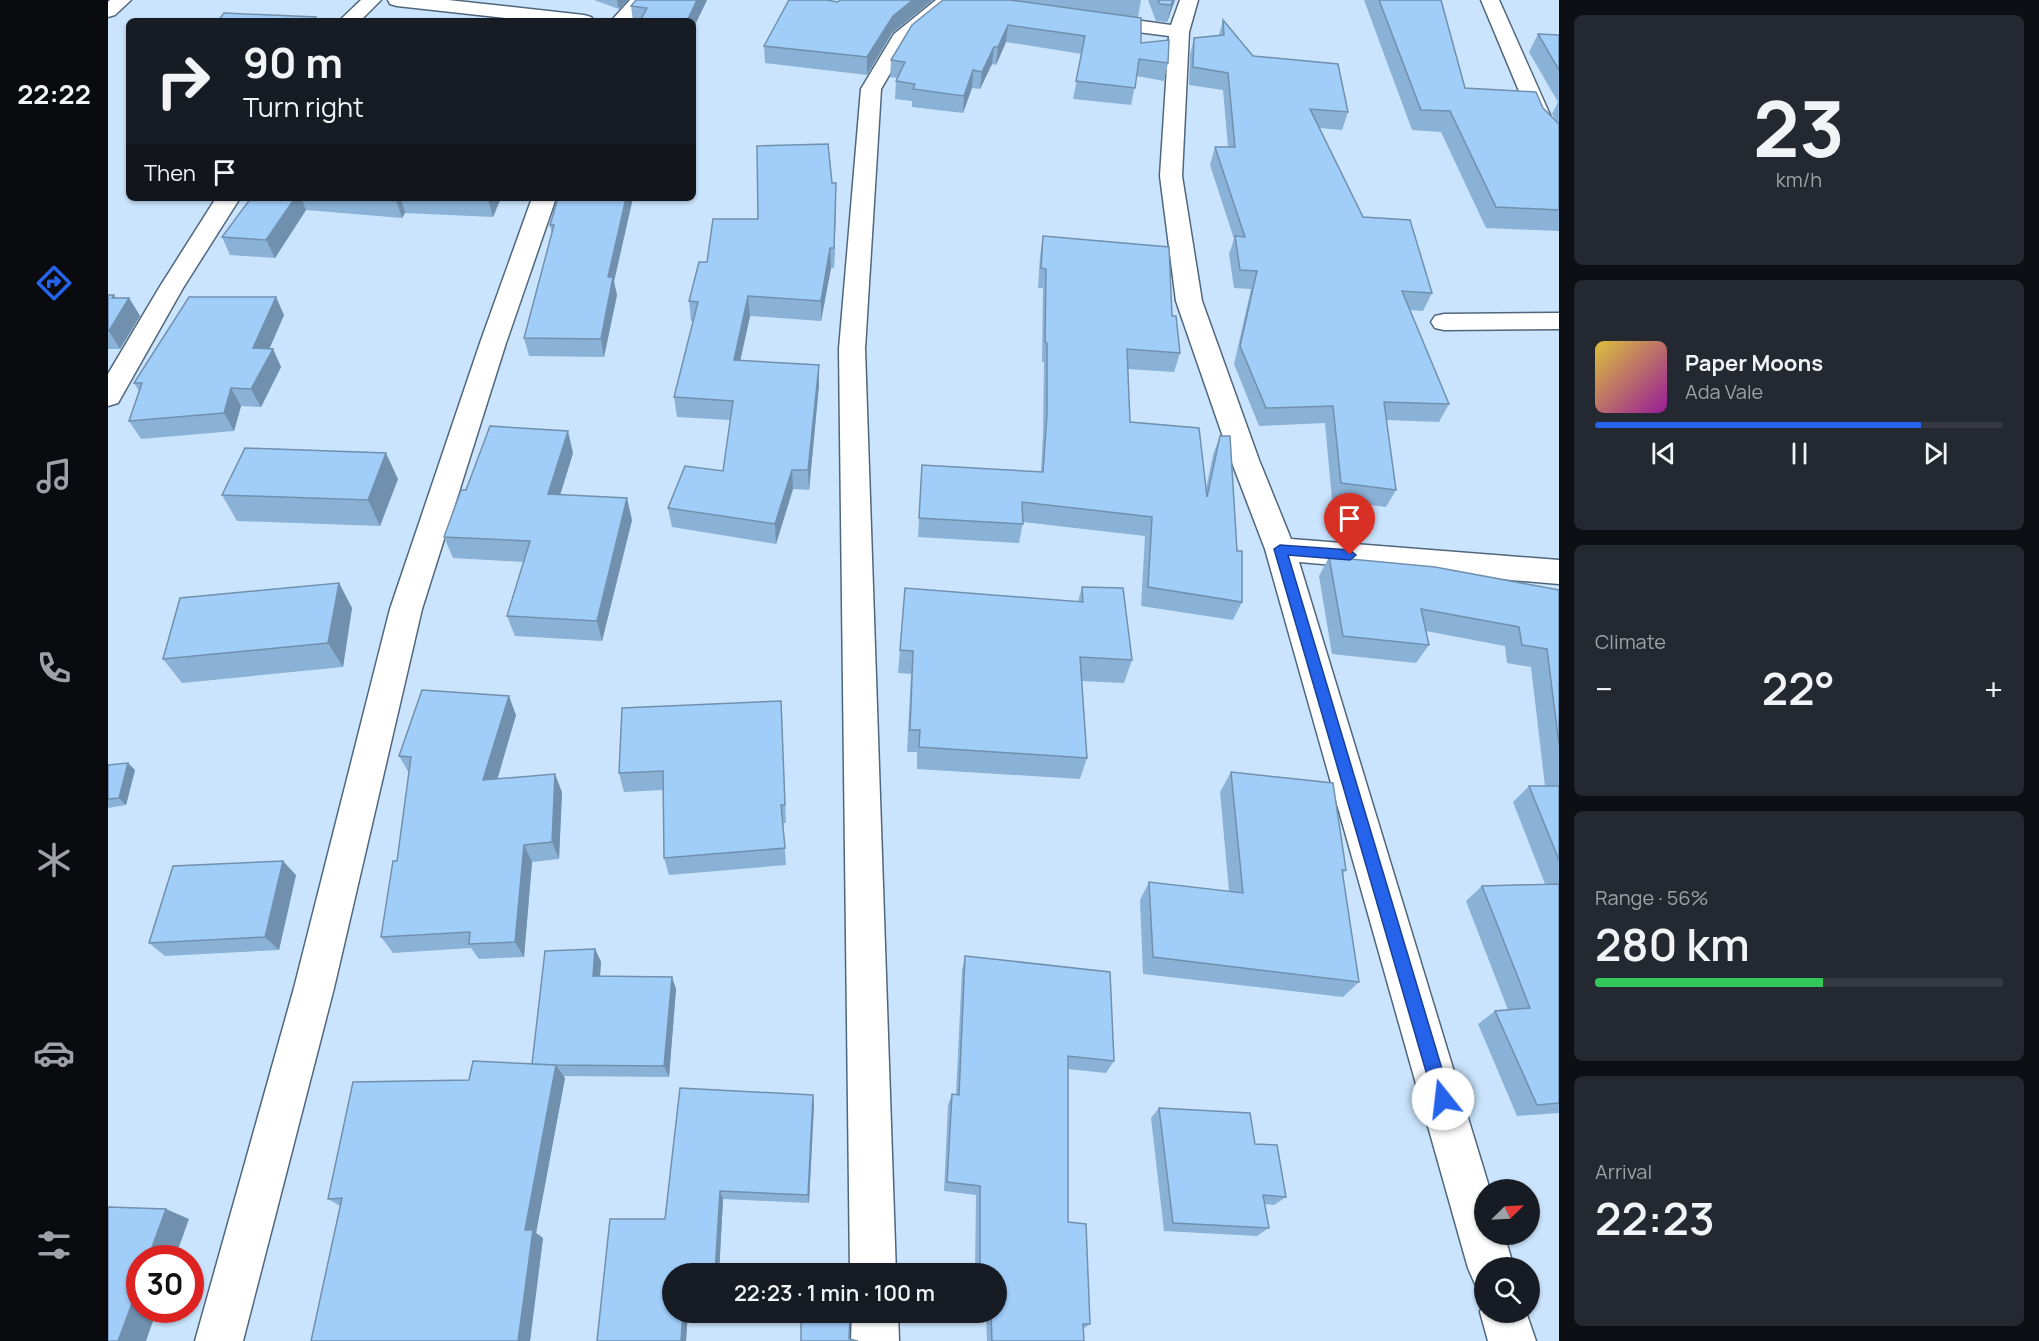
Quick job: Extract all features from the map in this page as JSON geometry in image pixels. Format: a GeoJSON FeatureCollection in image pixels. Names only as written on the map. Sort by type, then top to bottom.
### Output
{"type":"FeatureCollection","features":[{"type":"Feature","properties":{"kind":"street"},"geometry":{"type":"LineString","coordinates":[[108,11],[122,0]]}},
{"type":"Feature","properties":{"kind":"street"},"geometry":{"type":"LineString","coordinates":[[352,18],[372,0]]}},
{"type":"Feature","properties":{"kind":"street"},"geometry":{"type":"LineString","coordinates":[[397,0],[557,18]]}},
{"type":"Feature","properties":{"kind":"street"},"geometry":{"type":"LineString","coordinates":[[624,18],[641,0]]}},
{"type":"Feature","properties":{"kind":"street"},"geometry":{"type":"LineString","coordinates":[[1189,0],[1179,32],[1171,176],[1189,301],[1245,460],[1280,549],[1488,1257]]}},
{"type":"Feature","properties":{"kind":"street"},"geometry":{"type":"LineString","coordinates":[[1490,0],[1545,127],[1559,139]]}},
{"type":"Feature","properties":{"kind":"street"},"geometry":{"type":"LineString","coordinates":[[873,1263],[852,349],[871,89],[901,38],[955,2]]}},
{"type":"Feature","properties":{"kind":"street"},"geometry":{"type":"LineString","coordinates":[[1075,18],[1179,32]]}},
{"type":"Feature","properties":{"kind":"street"},"geometry":{"type":"LineString","coordinates":[[108,397],[171,288],[226,201]]}},
{"type":"Feature","properties":{"kind":"street"},"geometry":{"type":"LineString","coordinates":[[219,1341],[314,988],[405,609],[493,343],[543,201]]}},
{"type":"Feature","properties":{"kind":"street"},"geometry":{"type":"LineString","coordinates":[[1444,322],[1559,321]]}},
{"type":"Feature","properties":{"kind":"street"},"geometry":{"type":"LineString","coordinates":[[1280,549],[1559,572]]}},
{"type":"Feature","properties":{"kind":"street"},"geometry":{"type":"LineString","coordinates":[[874,1323],[875,1341]]}},
{"type":"Feature","properties":{"kind":"street"},"geometry":{"type":"LineString","coordinates":[[1506,1323],[1512,1341]]}},
{"type":"Feature","properties":{"kind":"building"},"geometry":{"type":"Polygon","coordinates":[[[636,0],[697,0],[688,18],[642,18],[647,8],[631,6],[636,0]]]}},
{"type":"Feature","properties":{"kind":"building"},"geometry":{"type":"Polygon","coordinates":[[[789,0],[838,2],[840,0],[913,0],[893,16],[867,57],[764,46],[789,0]]]}},
{"type":"Feature","properties":{"kind":"building"},"geometry":{"type":"Polygon","coordinates":[[[943,0],[1010,0],[1141,18],[1141,43],[1169,40],[1168,63],[1139,59],[1135,88],[1076,81],[1085,36],[1008,25],[998,47],[994,47],[982,72],[973,70],[964,96],[913,89],[915,84],[896,81],[905,62],[891,60],[912,25],[943,0]]]}},
{"type":"Feature","properties":{"kind":"building"},"geometry":{"type":"Polygon","coordinates":[[[1158,0],[1173,0],[1171,5],[1160,4],[1158,0]]]}},
{"type":"Feature","properties":{"kind":"building"},"geometry":{"type":"Polygon","coordinates":[[[1379,0],[1441,0],[1465,88],[1536,92],[1543,108],[1559,124],[1559,210],[1496,207],[1450,111],[1421,110],[1379,0]]]}},
{"type":"Feature","properties":{"kind":"building"},"geometry":{"type":"Polygon","coordinates":[[[224,13],[316,17],[315,18],[220,18],[224,13]]]}},
{"type":"Feature","properties":{"kind":"building"},"geometry":{"type":"Polygon","coordinates":[[[1223,20],[1253,56],[1338,64],[1348,112],[1310,109],[1363,217],[1410,220],[1432,293],[1402,291],[1449,404],[1384,402],[1396,490],[1341,483],[1333,406],[1266,408],[1240,346],[1257,271],[1240,270],[1235,236],[1245,237],[1215,147],[1235,147],[1228,73],[1193,67],[1194,38],[1224,35],[1223,20]]]}},
{"type":"Feature","properties":{"kind":"building"},"geometry":{"type":"Polygon","coordinates":[[[1538,34],[1559,35],[1559,70],[1538,34]]]}},
{"type":"Feature","properties":{"kind":"building"},"geometry":{"type":"Polygon","coordinates":[[[828,144],[832,183],[836,183],[834,248],[830,248],[821,301],[748,296],[734,360],[819,365],[808,470],[792,470],[775,524],[668,508],[685,466],[723,471],[733,401],[674,397],[698,302],[689,301],[699,262],[707,262],[713,219],[758,219],[757,146],[828,144]]]}},
{"type":"Feature","properties":{"kind":"building"},"geometry":{"type":"Polygon","coordinates":[[[249,201],[293,201],[266,240],[222,237],[249,201]]]}},
{"type":"Feature","properties":{"kind":"building"},"geometry":{"type":"Polygon","coordinates":[[[557,201],[625,201],[608,277],[613,277],[601,339],[524,338],[554,225],[550,225],[557,201]]]}},
{"type":"Feature","properties":{"kind":"building"},"geometry":{"type":"Polygon","coordinates":[[[1043,236],[1169,247],[1172,316],[1176,316],[1180,353],[1127,349],[1130,422],[1199,428],[1207,497],[1220,436],[1230,436],[1237,551],[1242,551],[1242,602],[1148,587],[1152,517],[1022,502],[1023,524],[919,518],[922,465],[1043,472],[1047,414],[1047,343],[1045,342],[1046,269],[1041,268],[1043,236]]]}},
{"type":"Feature","properties":{"kind":"building"},"geometry":{"type":"Polygon","coordinates":[[[108,295],[114,295],[112,298],[129,298],[109,331],[108,331],[108,295]]]}},
{"type":"Feature","properties":{"kind":"building"},"geometry":{"type":"Polygon","coordinates":[[[189,297],[276,297],[253,348],[273,349],[251,389],[231,388],[224,413],[129,421],[142,383],[134,383],[189,297]]]}},
{"type":"Feature","properties":{"kind":"building"},"geometry":{"type":"Polygon","coordinates":[[[490,426],[568,431],[548,494],[627,498],[597,621],[507,616],[530,541],[444,537],[461,490],[466,490],[490,426]]]}},
{"type":"Feature","properties":{"kind":"building"},"geometry":{"type":"Polygon","coordinates":[[[245,448],[386,453],[368,500],[222,495],[245,448]]]}},
{"type":"Feature","properties":{"kind":"building"},"geometry":{"type":"Polygon","coordinates":[[[1329,557],[1435,567],[1559,590],[1559,745],[1547,649],[1522,645],[1519,627],[1421,609],[1429,645],[1343,636],[1329,557]]]}},
{"type":"Feature","properties":{"kind":"building"},"geometry":{"type":"Polygon","coordinates":[[[339,583],[328,643],[163,659],[180,598],[339,583]]]}},
{"type":"Feature","properties":{"kind":"building"},"geometry":{"type":"Polygon","coordinates":[[[1082,587],[1123,588],[1132,660],[1080,657],[1087,758],[919,747],[920,730],[910,730],[913,651],[900,650],[905,588],[1083,602],[1082,587]]]}},
{"type":"Feature","properties":{"kind":"building"},"geometry":{"type":"Polygon","coordinates":[[[422,690],[509,696],[483,780],[555,774],[552,842],[524,845],[515,942],[469,944],[470,932],[381,937],[393,861],[397,861],[411,757],[399,756],[422,690]]]}},
{"type":"Feature","properties":{"kind":"building"},"geometry":{"type":"Polygon","coordinates":[[[781,701],[785,805],[781,805],[785,848],[664,858],[663,771],[619,773],[622,708],[781,701]]]}},
{"type":"Feature","properties":{"kind":"building"},"geometry":{"type":"Polygon","coordinates":[[[128,763],[119,798],[108,799],[108,765],[128,763]]]}},
{"type":"Feature","properties":{"kind":"building"},"geometry":{"type":"Polygon","coordinates":[[[1231,772],[1333,783],[1346,870],[1342,870],[1359,982],[1153,957],[1149,882],[1243,893],[1231,772]]]}},
{"type":"Feature","properties":{"kind":"building"},"geometry":{"type":"Polygon","coordinates":[[[1529,786],[1559,786],[1559,860],[1529,786]]]}},
{"type":"Feature","properties":{"kind":"building"},"geometry":{"type":"Polygon","coordinates":[[[283,861],[265,937],[149,943],[173,866],[283,861]]]}},
{"type":"Feature","properties":{"kind":"building"},"geometry":{"type":"Polygon","coordinates":[[[1559,884],[1559,1103],[1537,1105],[1495,1011],[1530,1008],[1482,886],[1559,884]]]}},
{"type":"Feature","properties":{"kind":"building"},"geometry":{"type":"Polygon","coordinates":[[[595,949],[593,976],[672,977],[664,1066],[532,1064],[545,951],[595,949]]]}},
{"type":"Feature","properties":{"kind":"building"},"geometry":{"type":"Polygon","coordinates":[[[965,956],[1110,972],[1114,1061],[1068,1056],[1068,1222],[1086,1224],[1090,1324],[1083,1324],[1084,1341],[992,1341],[991,1323],[1007,1323],[1007,1263],[980,1263],[980,1186],[947,1182],[952,1094],[959,1095],[965,956]]]}},
{"type":"Feature","properties":{"kind":"building"},"geometry":{"type":"Polygon","coordinates":[[[473,1061],[556,1065],[525,1230],[533,1230],[518,1341],[311,1341],[342,1198],[328,1199],[353,1082],[469,1080],[473,1061]]]}},
{"type":"Feature","properties":{"kind":"building"},"geometry":{"type":"Polygon","coordinates":[[[680,1088],[813,1095],[808,1195],[720,1191],[716,1263],[662,1263],[662,1323],[682,1323],[681,1341],[597,1341],[610,1219],[665,1219],[680,1088]]]}},
{"type":"Feature","properties":{"kind":"building"},"geometry":{"type":"Polygon","coordinates":[[[1159,1108],[1250,1113],[1255,1144],[1277,1145],[1286,1197],[1263,1195],[1269,1228],[1173,1223],[1159,1108]]]}},
{"type":"Feature","properties":{"kind":"building"},"geometry":{"type":"Polygon","coordinates":[[[108,1207],[166,1209],[153,1245],[126,1245],[126,1320],[118,1341],[108,1341],[108,1207]]]}},
{"type":"Feature","properties":{"kind":"building"},"geometry":{"type":"Polygon","coordinates":[[[801,1323],[850,1323],[849,1339],[858,1341],[801,1341],[801,1323]]]}},
{"type":"Feature","properties":{"kind":"route"},"geometry":{"type":"LineString","coordinates":[[1350,555],[1280,549],[1443,1099]]}}]}
